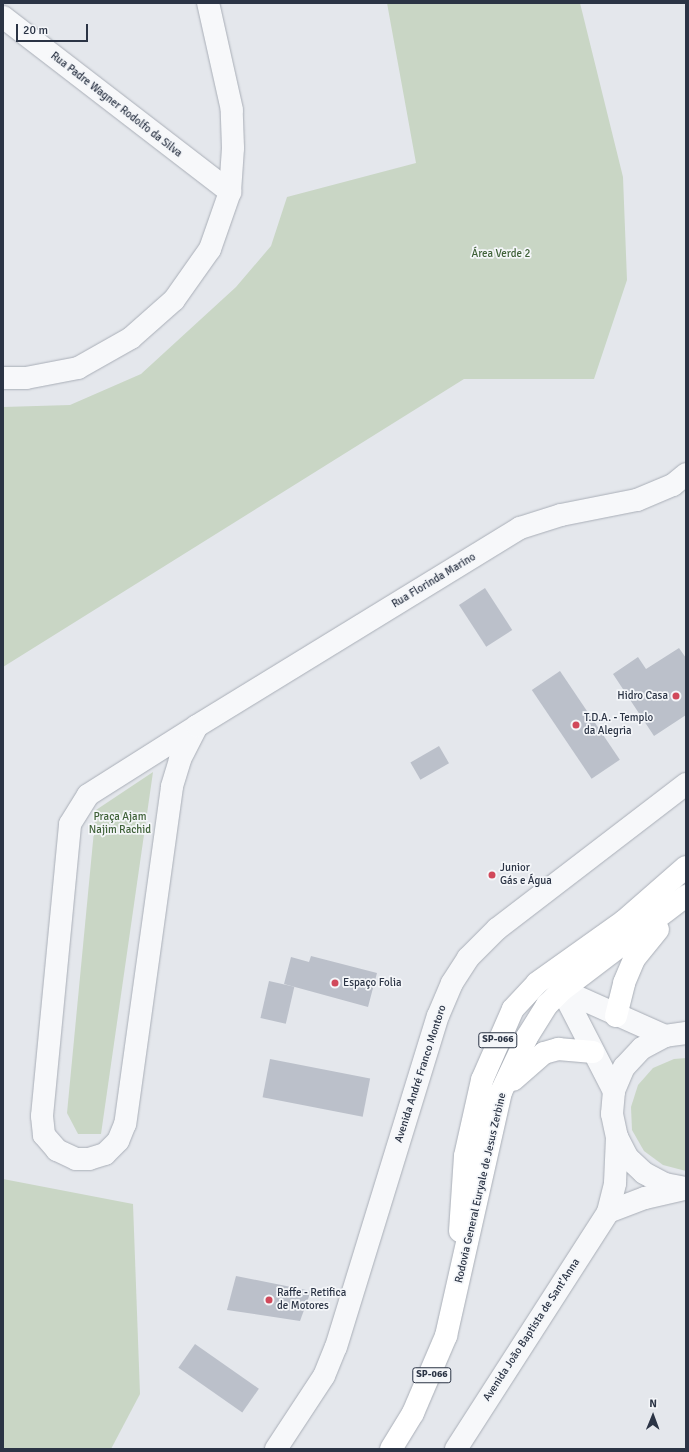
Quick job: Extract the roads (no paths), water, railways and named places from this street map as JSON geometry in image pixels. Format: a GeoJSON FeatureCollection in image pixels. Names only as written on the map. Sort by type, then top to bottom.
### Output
{"type":"FeatureCollection","features":[{"type":"Feature","properties":{"kind":"main road","name":"Rodovia General Euryale de Jesus Zerbine"},"geometry":{"type":"LineString","coordinates":[[458,1294],[465,1156],[482,1080],[513,1009],[563,963],[624,921],[686,867]]}},
{"type":"Feature","properties":{"kind":"main road","name":"Rodovia General Euryale de Jesus Zerbine"},"geometry":{"type":"LineString","coordinates":[[392,1449],[432,1374],[446,1336],[458,1294],[502,1092],[527,1037],[547,1005],[562,990],[686,896]]}},
{"type":"Feature","properties":{"kind":"main road"},"geometry":{"type":"LineString","coordinates":[[616,1016],[624,983],[634,959],[643,944],[686,900]]}},
{"type":"Feature","properties":{"kind":"main road"},"geometry":{"type":"LineString","coordinates":[[513,1009],[562,990],[624,921]]}},
{"type":"Feature","properties":{"kind":"main road"},"geometry":{"type":"LineString","coordinates":[[502,1092],[533,1060],[544,1053],[558,1049],[592,1052]]}},
{"type":"Feature","properties":{"kind":"street"},"geometry":{"type":"LineString","coordinates":[[3,378],[26,378],[78,368],[132,338],[174,300],[210,249],[230,192],[232,110],[208,3]]}},
{"type":"Feature","properties":{"kind":"street","name":"Rua Padre Wagner Rodolfo da Silva"},"geometry":{"type":"LineString","coordinates":[[3,18],[230,192]]}},
{"type":"Feature","properties":{"kind":"street","name":"Rua Florinda Marino"},"geometry":{"type":"LineString","coordinates":[[196,726],[520,528],[561,515],[637,500],[673,485],[686,474]]}},
{"type":"Feature","properties":{"kind":"street"},"geometry":{"type":"LineString","coordinates":[[196,726],[180,760],[172,787],[125,1124],[118,1142],[105,1154],[89,1159],[76,1159],[57,1150],[44,1135],[42,1116],[70,824],[88,795],[196,726]]}},
{"type":"Feature","properties":{"kind":"street","name":"Avenida André Franco Montoro"},"geometry":{"type":"LineString","coordinates":[[276,1449],[324,1376],[336,1347],[438,1016],[452,983],[468,958],[497,929],[686,784]]}},
{"type":"Feature","properties":{"kind":"street"},"geometry":{"type":"LineString","coordinates":[[562,990],[616,1016],[676,1035]]}},
{"type":"Feature","properties":{"kind":"street"},"geometry":{"type":"LineString","coordinates":[[562,990],[592,1052],[614,1091]]}},
{"type":"Feature","properties":{"kind":"street"},"geometry":{"type":"LineString","coordinates":[[676,1035],[642,1048],[624,1067],[614,1091],[612,1114],[617,1137],[627,1157],[644,1174],[665,1184],[686,1188]]}},
{"type":"Feature","properties":{"kind":"street","name":"Avenida João Baptista de Sant'Anna"},"geometry":{"type":"LineString","coordinates":[[456,1449],[608,1212],[615,1183],[617,1137]]}},
{"type":"Feature","properties":{"kind":"street"},"geometry":{"type":"LineString","coordinates":[[608,1212],[645,1198],[686,1188]]}},
{"type":"Feature","properties":{"kind":"place","name":"Hidro Casa"},"geometry":{"type":"Point","coordinates":[676,696]}},
{"type":"Feature","properties":{"kind":"place","name":"T.D.A. - Templo da Alegria"},"geometry":{"type":"Point","coordinates":[576,725]}},
{"type":"Feature","properties":{"kind":"place","name":"Junior Gás e Água"},"geometry":{"type":"Point","coordinates":[492,875]}},
{"type":"Feature","properties":{"kind":"place","name":"Espaço Folia"},"geometry":{"type":"Point","coordinates":[335,983]}},
{"type":"Feature","properties":{"kind":"place","name":"Raffe - Retifica de Motores"},"geometry":{"type":"Point","coordinates":[269,1300]}},
{"type":"Feature","properties":{"kind":"park label","name":"Área Verde 2"},"geometry":{"type":"Point","coordinates":[501,254]}},
{"type":"Feature","properties":{"kind":"park label","name":"Praça Ajam Najim Rachid"},"geometry":{"type":"Point","coordinates":[120,824]}}]}
